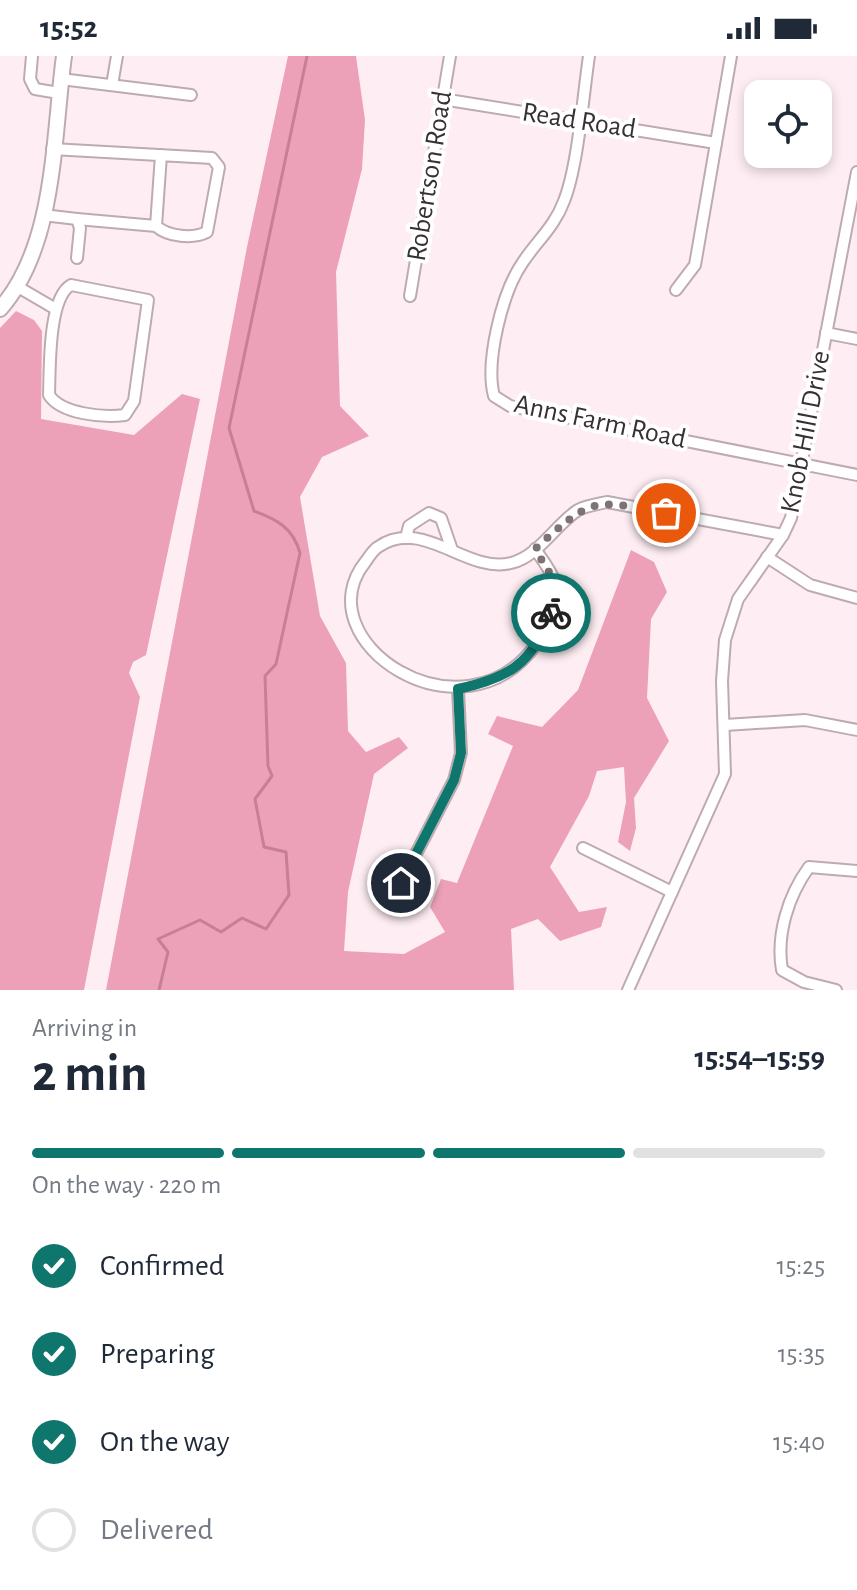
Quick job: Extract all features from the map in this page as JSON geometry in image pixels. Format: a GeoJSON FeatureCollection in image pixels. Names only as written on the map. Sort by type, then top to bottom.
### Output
{"type":"FeatureCollection","features":[{"type":"Feature","properties":{"kind":"main road"},"geometry":{"type":"LineString","coordinates":[[0,309],[18,287],[37,244],[64,56]]}},
{"type":"Feature","properties":{"kind":"street"},"geometry":{"type":"LineString","coordinates":[[32,56],[30,79],[35,89],[112,85],[191,95]]}},
{"type":"Feature","properties":{"kind":"street"},"geometry":{"type":"LineString","coordinates":[[112,85],[117,56]]}},
{"type":"Feature","properties":{"kind":"street","name":"Robertson Road"},"geometry":{"type":"LineString","coordinates":[[410,296],[450,56]]}},
{"type":"Feature","properties":{"kind":"street","name":"Anns Farm Road"},"geometry":{"type":"LineString","coordinates":[[589,56],[565,199],[548,234],[523,261],[507,293],[489,377],[494,396],[510,406],[857,475]]}},
{"type":"Feature","properties":{"kind":"street"},"geometry":{"type":"LineString","coordinates":[[676,290],[695,265],[731,56]]}},
{"type":"Feature","properties":{"kind":"street","name":"Read Road"},"geometry":{"type":"LineString","coordinates":[[442,99],[716,143]]}},
{"type":"Feature","properties":{"kind":"street"},"geometry":{"type":"LineString","coordinates":[[43,215],[156,226],[162,232],[197,237],[207,232],[219,167],[212,158],[52,149]]}},
{"type":"Feature","properties":{"kind":"street"},"geometry":{"type":"LineString","coordinates":[[156,226],[161,155]]}},
{"type":"Feature","properties":{"kind":"street","name":"Knob Hill Drive"},"geometry":{"type":"LineString","coordinates":[[672,892],[725,774],[722,681],[725,640],[738,599],[783,535],[791,518],[857,172]]}},
{"type":"Feature","properties":{"kind":"street"},"geometry":{"type":"LineString","coordinates":[[77,219],[80,228],[77,258]]}},
{"type":"Feature","properties":{"kind":"street"},"geometry":{"type":"LineString","coordinates":[[71,285],[148,300],[134,401],[125,415],[113,416],[54,403],[49,395],[54,308],[64,289],[71,285]]}},
{"type":"Feature","properties":{"kind":"street"},"geometry":{"type":"LineString","coordinates":[[18,287],[54,308]]}},
{"type":"Feature","properties":{"kind":"street"},"geometry":{"type":"LineString","coordinates":[[826,333],[857,339]]}},
{"type":"Feature","properties":{"kind":"street"},"geometry":{"type":"LineString","coordinates":[[535,549],[555,582],[554,606],[542,635],[525,661],[496,680],[458,689],[424,685],[392,667],[366,641],[348,610],[354,576],[377,547],[406,538],[433,542],[482,563],[513,563],[535,549],[579,509],[607,502],[783,535]]}},
{"type":"Feature","properties":{"kind":"street"},"geometry":{"type":"LineString","coordinates":[[406,538],[409,526],[429,513],[441,518],[452,550]]}},
{"type":"Feature","properties":{"kind":"street"},"geometry":{"type":"LineString","coordinates":[[767,557],[810,585],[857,598]]}},
{"type":"Feature","properties":{"kind":"street"},"geometry":{"type":"LineString","coordinates":[[401,883],[454,780],[461,753],[458,689]]}},
{"type":"Feature","properties":{"kind":"street"},"geometry":{"type":"LineString","coordinates":[[725,725],[805,720],[857,730]]}},
{"type":"Feature","properties":{"kind":"street"},"geometry":{"type":"LineString","coordinates":[[583,848],[672,892],[628,990]]}},
{"type":"Feature","properties":{"kind":"street"},"geometry":{"type":"LineString","coordinates":[[836,990],[804,982],[782,970],[778,948],[794,887],[809,867],[857,871]]}},
{"type":"Feature","properties":{"kind":"shaded area"},"geometry":{"type":"Polygon","coordinates":[[[288,56],[356,56],[365,120],[362,169],[336,272],[340,406],[369,436],[322,457],[300,497],[320,616],[346,663],[348,731],[366,752],[399,737],[408,748],[374,774],[348,892],[344,951],[404,954],[445,932],[430,907],[441,879],[457,883],[513,746],[488,734],[497,716],[542,727],[578,690],[631,550],[654,562],[667,592],[651,619],[647,698],[669,741],[634,798],[636,828],[630,851],[618,842],[626,802],[624,767],[597,771],[589,796],[550,867],[579,912],[607,907],[601,927],[560,941],[538,919],[511,929],[514,990],[106,990],[247,247],[288,56]]]}},
{"type":"Feature","properties":{"kind":"shaded area"},"geometry":{"type":"Polygon","coordinates":[[[16,311],[34,320],[42,331],[41,419],[134,435],[182,394],[200,399],[146,655],[133,662],[129,673],[140,697],[84,990],[0,990],[0,328],[16,311]]]}},
{"type":"Feature","properties":{"kind":"waterway"},"geometry":{"type":"LineString","coordinates":[[159,990],[168,952],[158,939],[200,920],[221,932],[242,918],[266,929],[289,895],[286,852],[264,847],[255,799],[272,776],[268,766],[265,676],[276,664],[300,553],[289,531],[254,511],[229,428],[307,56]]}},
{"type":"Feature","properties":{"kind":"way so far"},"geometry":{"type":"LineString","coordinates":[[551,613],[555,582],[535,549],[579,509],[607,502],[666,513]]}},
{"type":"Feature","properties":{"kind":"route"},"geometry":{"type":"LineString","coordinates":[[401,883],[454,780],[461,753],[458,689],[496,680],[525,661],[542,635],[551,613]]}}]}
